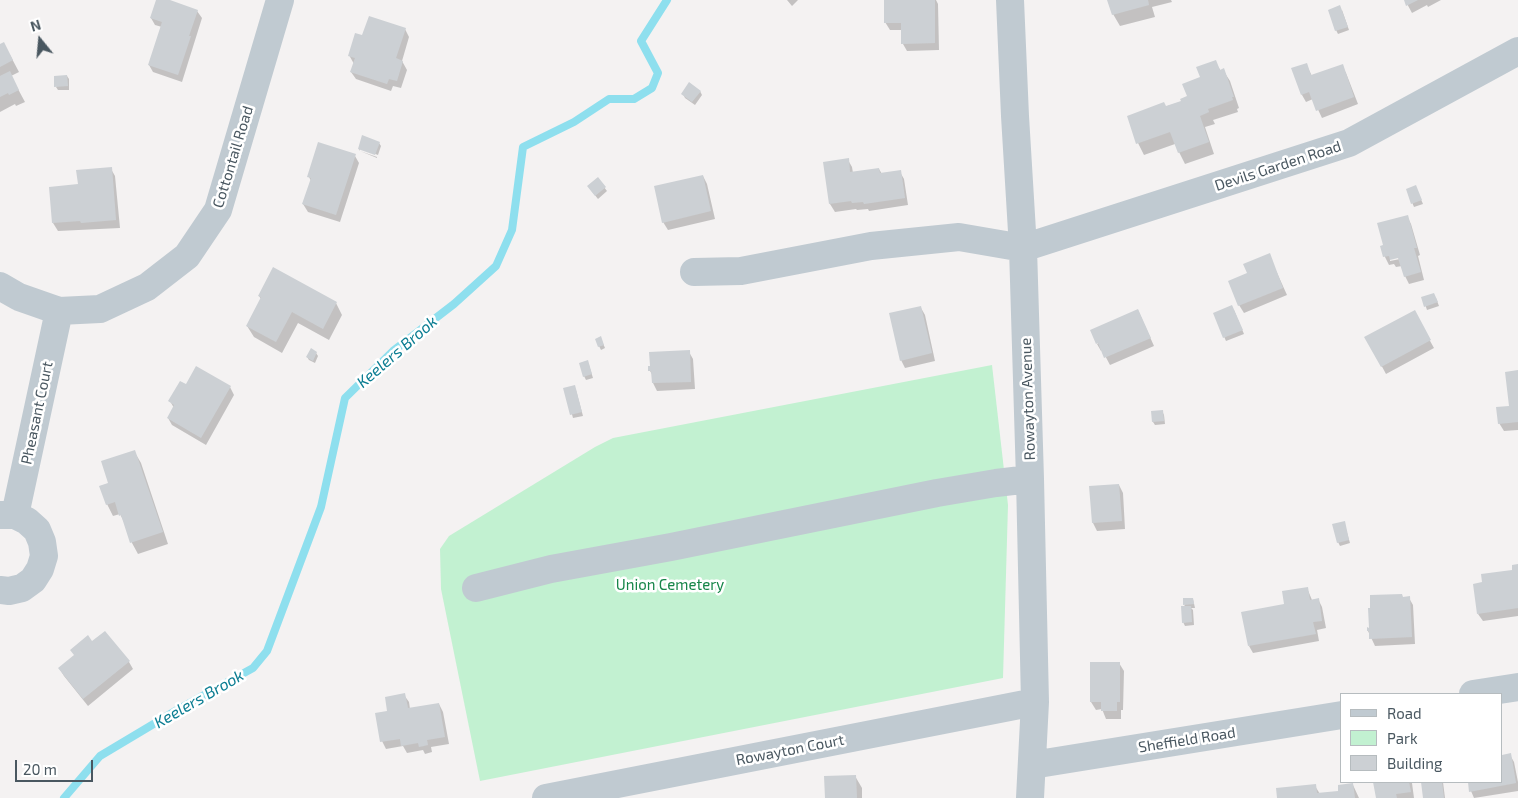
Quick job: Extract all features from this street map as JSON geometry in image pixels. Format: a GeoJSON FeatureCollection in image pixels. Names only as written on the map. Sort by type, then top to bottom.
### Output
{"type":"FeatureCollection","features":[{"type":"Feature","properties":{"kind":"street","name":"Cottontail Road"},"geometry":{"type":"LineString","coordinates":[[59,311],[100,309],[148,287],[187,256],[218,210],[280,0]]}},
{"type":"Feature","properties":{"kind":"street","name":"Rowayton Avenue"},"geometry":{"type":"LineString","coordinates":[[1010,0],[1023,248],[1030,479],[1035,702],[1030,798]]}},
{"type":"Feature","properties":{"kind":"street","name":"Devils Garden Road"},"geometry":{"type":"LineString","coordinates":[[1023,248],[1349,143],[1518,51]]}},
{"type":"Feature","properties":{"kind":"street"},"geometry":{"type":"LineString","coordinates":[[694,272],[741,271],[871,246],[959,238],[1023,248]]}},
{"type":"Feature","properties":{"kind":"street"},"geometry":{"type":"LineString","coordinates":[[0,286],[18,297],[59,311]]}},
{"type":"Feature","properties":{"kind":"street","name":"Pheasant Court"},"geometry":{"type":"LineString","coordinates":[[0,590],[9,591],[22,588],[33,580],[40,569],[44,556],[42,542],[37,530],[27,521],[7,515],[59,311]]}},
{"type":"Feature","properties":{"kind":"street"},"geometry":{"type":"LineString","coordinates":[[476,588],[551,569],[671,547],[937,493],[1030,479]]}},
{"type":"Feature","properties":{"kind":"street"},"geometry":{"type":"LineString","coordinates":[[1479,693],[1518,687]]}},
{"type":"Feature","properties":{"kind":"street","name":"Rowayton Court"},"geometry":{"type":"LineString","coordinates":[[546,798],[1035,702]]}},
{"type":"Feature","properties":{"kind":"street","name":"Sheffield Road"},"geometry":{"type":"LineString","coordinates":[[1032,765],[1340,716]]}},
{"type":"Feature","properties":{"kind":"green space","name":"Union Cemetery"},"geometry":{"type":"Polygon","coordinates":[[[992,365],[1008,505],[1003,678],[480,781],[441,589],[440,549],[449,536],[595,447],[613,438],[992,365]]]}},
{"type":"Feature","properties":{"kind":"building"},"geometry":{"type":"Polygon","coordinates":[[[156,0],[170,0],[198,10],[178,75],[148,65],[162,22],[150,18],[156,0]]]}},
{"type":"Feature","properties":{"kind":"building"},"geometry":{"type":"Polygon","coordinates":[[[884,0],[935,0],[935,43],[901,44],[901,23],[884,23],[884,0]]]}},
{"type":"Feature","properties":{"kind":"building"},"geometry":{"type":"Polygon","coordinates":[[[1107,0],[1148,0],[1149,5],[1112,15],[1107,0]]]}},
{"type":"Feature","properties":{"kind":"building"},"geometry":{"type":"Polygon","coordinates":[[[1404,0],[1418,0],[1406,6],[1404,0]]]}},
{"type":"Feature","properties":{"kind":"building"},"geometry":{"type":"Polygon","coordinates":[[[1340,5],[1348,27],[1335,31],[1328,10],[1340,5]]]}},
{"type":"Feature","properties":{"kind":"building"},"geometry":{"type":"Polygon","coordinates":[[[369,16],[406,28],[396,58],[403,61],[397,81],[389,79],[387,84],[350,72],[355,58],[348,56],[355,33],[362,35],[369,16]]]}},
{"type":"Feature","properties":{"kind":"building"},"geometry":{"type":"Polygon","coordinates":[[[4,42],[13,60],[0,67],[0,44],[4,42]]]}},
{"type":"Feature","properties":{"kind":"building"},"geometry":{"type":"Polygon","coordinates":[[[1216,60],[1220,70],[1224,68],[1234,97],[1232,97],[1233,100],[1208,109],[1209,112],[1200,116],[1209,142],[1178,153],[1170,132],[1136,144],[1127,116],[1164,102],[1166,106],[1181,101],[1180,99],[1187,96],[1182,84],[1200,77],[1196,67],[1216,60]]]}},
{"type":"Feature","properties":{"kind":"building"},"geometry":{"type":"Polygon","coordinates":[[[1307,63],[1311,75],[1343,64],[1354,97],[1316,111],[1309,92],[1301,95],[1291,68],[1307,63]]]}},
{"type":"Feature","properties":{"kind":"building"},"geometry":{"type":"Polygon","coordinates":[[[10,71],[19,90],[0,97],[0,76],[10,71]]]}},
{"type":"Feature","properties":{"kind":"building"},"geometry":{"type":"Polygon","coordinates":[[[67,75],[68,86],[54,87],[54,76],[67,75]]]}},
{"type":"Feature","properties":{"kind":"building"},"geometry":{"type":"Polygon","coordinates":[[[689,82],[701,91],[692,102],[681,94],[689,82]]]}},
{"type":"Feature","properties":{"kind":"building"},"geometry":{"type":"Polygon","coordinates":[[[362,135],[380,142],[375,155],[358,149],[362,135]]]}},
{"type":"Feature","properties":{"kind":"building"},"geometry":{"type":"Polygon","coordinates":[[[318,142],[356,154],[336,215],[302,204],[311,178],[307,177],[318,142]]]}},
{"type":"Feature","properties":{"kind":"building"},"geometry":{"type":"Polygon","coordinates":[[[849,158],[850,172],[879,168],[880,173],[901,170],[905,198],[864,204],[863,202],[852,203],[851,201],[829,204],[823,162],[849,158]]]}},
{"type":"Feature","properties":{"kind":"building"},"geometry":{"type":"Polygon","coordinates":[[[112,167],[116,220],[52,223],[49,187],[78,184],[76,170],[112,167]]]}},
{"type":"Feature","properties":{"kind":"building"},"geometry":{"type":"Polygon","coordinates":[[[703,175],[711,211],[662,223],[654,186],[703,175]]]}},
{"type":"Feature","properties":{"kind":"building"},"geometry":{"type":"Polygon","coordinates":[[[598,177],[606,187],[595,196],[587,186],[598,177]]]}},
{"type":"Feature","properties":{"kind":"building"},"geometry":{"type":"Polygon","coordinates":[[[1416,185],[1422,200],[1411,204],[1406,189],[1416,185]]]}},
{"type":"Feature","properties":{"kind":"building"},"geometry":{"type":"Polygon","coordinates":[[[1408,215],[1421,272],[1404,277],[1398,258],[1390,260],[1389,256],[1383,257],[1380,246],[1383,245],[1377,223],[1408,215]]]}},
{"type":"Feature","properties":{"kind":"building"},"geometry":{"type":"Polygon","coordinates":[[[1270,253],[1283,288],[1238,306],[1228,281],[1247,273],[1243,264],[1270,253]]]}},
{"type":"Feature","properties":{"kind":"building"},"geometry":{"type":"Polygon","coordinates":[[[273,267],[337,302],[323,329],[292,312],[276,342],[246,326],[261,297],[258,296],[273,267]]]}},
{"type":"Feature","properties":{"kind":"building"},"geometry":{"type":"Polygon","coordinates":[[[1434,293],[1438,302],[1424,307],[1421,297],[1434,293]]]}},
{"type":"Feature","properties":{"kind":"building"},"geometry":{"type":"Polygon","coordinates":[[[1232,305],[1243,330],[1223,338],[1213,313],[1232,305]]]}},
{"type":"Feature","properties":{"kind":"building"},"geometry":{"type":"Polygon","coordinates":[[[921,306],[932,353],[900,361],[889,313],[921,306]]]}},
{"type":"Feature","properties":{"kind":"building"},"geometry":{"type":"Polygon","coordinates":[[[1138,309],[1151,338],[1104,358],[1090,330],[1138,309]]]}},
{"type":"Feature","properties":{"kind":"building"},"geometry":{"type":"Polygon","coordinates":[[[1415,310],[1431,340],[1381,367],[1364,337],[1415,310]]]}},
{"type":"Feature","properties":{"kind":"building"},"geometry":{"type":"Polygon","coordinates":[[[601,336],[604,345],[598,347],[595,339],[601,336]]]}},
{"type":"Feature","properties":{"kind":"building"},"geometry":{"type":"Polygon","coordinates":[[[311,348],[317,352],[313,361],[306,357],[311,348]]]}},
{"type":"Feature","properties":{"kind":"building"},"geometry":{"type":"Polygon","coordinates":[[[690,350],[691,382],[652,383],[651,371],[648,371],[648,366],[650,366],[649,352],[690,350]]]}},
{"type":"Feature","properties":{"kind":"building"},"geometry":{"type":"Polygon","coordinates":[[[588,360],[592,374],[583,377],[579,363],[588,360]]]}},
{"type":"Feature","properties":{"kind":"building"},"geometry":{"type":"Polygon","coordinates":[[[196,366],[231,386],[201,438],[167,418],[174,405],[168,401],[180,381],[186,384],[196,366]]]}},
{"type":"Feature","properties":{"kind":"building"},"geometry":{"type":"Polygon","coordinates":[[[1518,370],[1518,422],[1498,424],[1496,407],[1509,406],[1505,372],[1518,370]]]}},
{"type":"Feature","properties":{"kind":"building"},"geometry":{"type":"Polygon","coordinates":[[[575,385],[582,412],[570,415],[563,388],[575,385]]]}},
{"type":"Feature","properties":{"kind":"building"},"geometry":{"type":"Polygon","coordinates":[[[1163,410],[1164,421],[1152,422],[1151,411],[1163,410]]]}},
{"type":"Feature","properties":{"kind":"building"},"geometry":{"type":"Polygon","coordinates":[[[135,450],[163,532],[130,543],[115,502],[106,505],[99,486],[108,483],[101,461],[135,450]]]}},
{"type":"Feature","properties":{"kind":"building"},"geometry":{"type":"Polygon","coordinates":[[[1119,484],[1122,521],[1092,523],[1089,486],[1119,484]]]}},
{"type":"Feature","properties":{"kind":"building"},"geometry":{"type":"Polygon","coordinates":[[[1345,521],[1349,540],[1337,543],[1332,524],[1345,521]]]}},
{"type":"Feature","properties":{"kind":"building"},"geometry":{"type":"Polygon","coordinates":[[[1518,564],[1518,608],[1477,614],[1473,584],[1482,582],[1481,574],[1512,570],[1512,565],[1518,564]]]}},
{"type":"Feature","properties":{"kind":"building"},"geometry":{"type":"Polygon","coordinates":[[[1308,587],[1310,600],[1319,598],[1322,621],[1313,622],[1316,634],[1248,646],[1241,612],[1284,604],[1282,591],[1308,587]]]}},
{"type":"Feature","properties":{"kind":"building"},"geometry":{"type":"Polygon","coordinates":[[[1402,594],[1403,597],[1410,596],[1412,637],[1369,639],[1367,627],[1369,628],[1368,608],[1370,608],[1370,595],[1402,594]]]}},
{"type":"Feature","properties":{"kind":"building"},"geometry":{"type":"Polygon","coordinates":[[[1183,598],[1193,598],[1194,604],[1183,605],[1183,598]]]}},
{"type":"Feature","properties":{"kind":"building"},"geometry":{"type":"Polygon","coordinates":[[[1181,606],[1191,606],[1192,622],[1182,623],[1181,606]]]}},
{"type":"Feature","properties":{"kind":"building"},"geometry":{"type":"Polygon","coordinates":[[[105,631],[130,661],[83,699],[58,668],[74,655],[70,650],[88,635],[92,641],[105,631]]]}},
{"type":"Feature","properties":{"kind":"building"},"geometry":{"type":"Polygon","coordinates":[[[1090,662],[1120,662],[1120,702],[1117,702],[1117,711],[1101,711],[1101,702],[1090,702],[1090,662]]]}},
{"type":"Feature","properties":{"kind":"building"},"geometry":{"type":"Polygon","coordinates":[[[405,693],[408,708],[439,703],[445,737],[427,740],[428,745],[419,747],[418,743],[401,746],[400,739],[380,742],[375,713],[387,711],[385,697],[405,693]]]}},
{"type":"Feature","properties":{"kind":"building"},"geometry":{"type":"Polygon","coordinates":[[[1511,753],[1516,783],[1469,792],[1468,783],[1503,783],[1503,755],[1511,753]]]}},
{"type":"Feature","properties":{"kind":"building"},"geometry":{"type":"Polygon","coordinates":[[[856,775],[857,798],[825,798],[824,776],[856,775]]]}},
{"type":"Feature","properties":{"kind":"building"},"geometry":{"type":"Polygon","coordinates":[[[1353,783],[1355,798],[1277,798],[1276,788],[1316,784],[1317,793],[1338,791],[1338,785],[1353,783]]]}},
{"type":"Feature","properties":{"kind":"building"},"geometry":{"type":"Polygon","coordinates":[[[1373,783],[1409,783],[1411,792],[1396,794],[1397,798],[1376,798],[1373,783]]]}},
{"type":"Feature","properties":{"kind":"building"},"geometry":{"type":"Polygon","coordinates":[[[1421,783],[1442,783],[1444,798],[1423,798],[1421,783]]]}},
{"type":"Feature","properties":{"kind":"waterway","name":"Keelers Brook"},"geometry":{"type":"LineString","coordinates":[[64,798],[100,756],[253,668],[267,651],[321,507],[345,398],[393,351],[454,304],[496,266],[512,230],[523,147],[574,122],[609,99],[634,99],[652,88],[658,73],[641,41],[667,0]]}}]}
